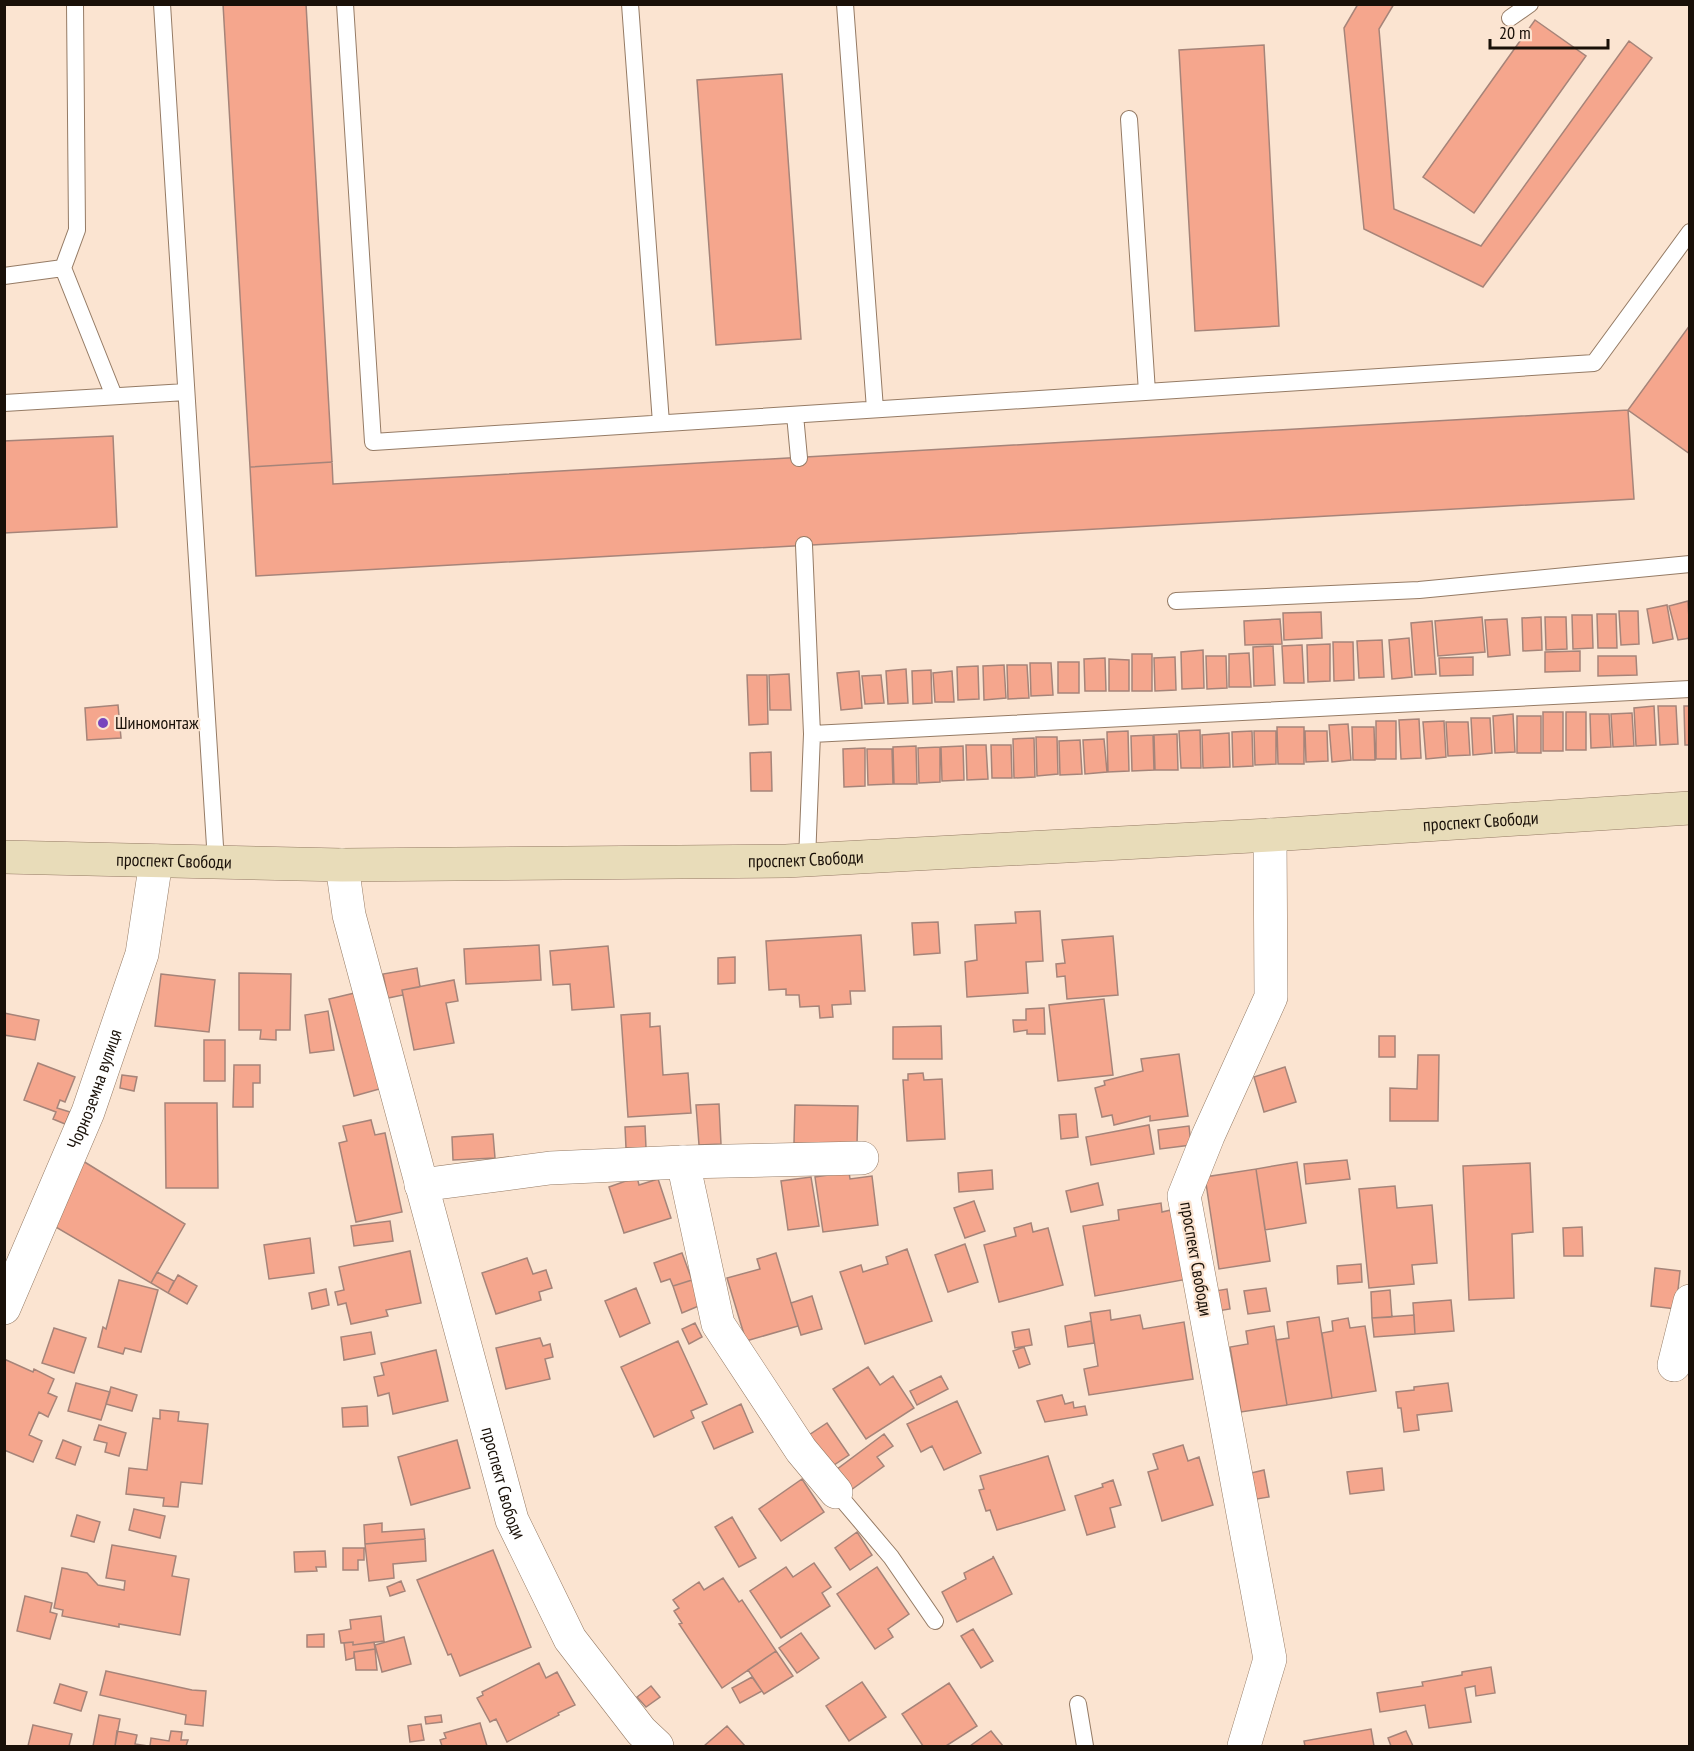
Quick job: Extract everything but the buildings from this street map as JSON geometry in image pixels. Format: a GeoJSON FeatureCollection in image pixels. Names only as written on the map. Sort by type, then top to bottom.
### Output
{"type":"FeatureCollection","features":[{"type":"Feature","properties":{"kind":"main road","name":"проспект Свободи"},"geometry":{"type":"LineString","coordinates":[[4,857],[342,865],[807,860],[1270,835],[1689,808]]}},
{"type":"Feature","properties":{"kind":"street","name":"проспект Свободи"},"geometry":{"type":"LineString","coordinates":[[1244,1746],[1270,1659],[1184,1196],[1208,1136],[1271,997],[1270,835]]}},
{"type":"Feature","properties":{"kind":"street","name":"Чорноземна вулиця"},"geometry":{"type":"LineString","coordinates":[[4,1308],[88,1112],[142,954],[156,861]]}},
{"type":"Feature","properties":{"kind":"street","name":"проспект Свободи"},"geometry":{"type":"LineString","coordinates":[[342,865],[349,915],[512,1520],[570,1639],[642,1741]]}},
{"type":"Feature","properties":{"kind":"street"},"geometry":{"type":"LineString","coordinates":[[421,1185],[550,1168],[862,1158]]}},
{"type":"Feature","properties":{"kind":"street"},"geometry":{"type":"LineString","coordinates":[[683,1162],[718,1324],[801,1450],[836,1492]]}},
{"type":"Feature","properties":{"kind":"street"},"geometry":{"type":"LineString","coordinates":[[1674,1365],[1689,1301]]}},
{"type":"Feature","properties":{"kind":"lane"},"geometry":{"type":"LineString","coordinates":[[75,4],[77,230],[63,268],[114,396]]}},
{"type":"Feature","properties":{"kind":"lane"},"geometry":{"type":"LineString","coordinates":[[162,4],[216,862]]}},
{"type":"Feature","properties":{"kind":"lane"},"geometry":{"type":"LineString","coordinates":[[345,4],[373,442],[1594,363],[1689,232]]}},
{"type":"Feature","properties":{"kind":"lane"},"geometry":{"type":"LineString","coordinates":[[630,4],[661,423]]}},
{"type":"Feature","properties":{"kind":"lane"},"geometry":{"type":"LineString","coordinates":[[845,4],[875,410]]}},
{"type":"Feature","properties":{"kind":"lane"},"geometry":{"type":"LineString","coordinates":[[1510,18],[1530,4]]}},
{"type":"Feature","properties":{"kind":"lane"},"geometry":{"type":"LineString","coordinates":[[1129,119],[1148,392]]}},
{"type":"Feature","properties":{"kind":"lane"},"geometry":{"type":"LineString","coordinates":[[4,276],[63,268]]}},
{"type":"Feature","properties":{"kind":"lane"},"geometry":{"type":"LineString","coordinates":[[4,403],[186,392]]}},
{"type":"Feature","properties":{"kind":"lane"},"geometry":{"type":"LineString","coordinates":[[795,415],[799,458]]}},
{"type":"Feature","properties":{"kind":"lane"},"geometry":{"type":"LineString","coordinates":[[804,545],[812,734],[807,860]]}},
{"type":"Feature","properties":{"kind":"lane"},"geometry":{"type":"LineString","coordinates":[[1176,601],[1419,590],[1689,564]]}},
{"type":"Feature","properties":{"kind":"lane"},"geometry":{"type":"LineString","coordinates":[[812,734],[1689,689]]}},
{"type":"Feature","properties":{"kind":"lane"},"geometry":{"type":"LineString","coordinates":[[836,1492],[891,1557],[935,1621]]}},
{"type":"Feature","properties":{"kind":"lane"},"geometry":{"type":"LineString","coordinates":[[1078,1704],[1085,1746]]}},
{"type":"Feature","properties":{"kind":"place","name":"Шиномонтаж"},"geometry":{"type":"Point","coordinates":[103,723]}}]}
